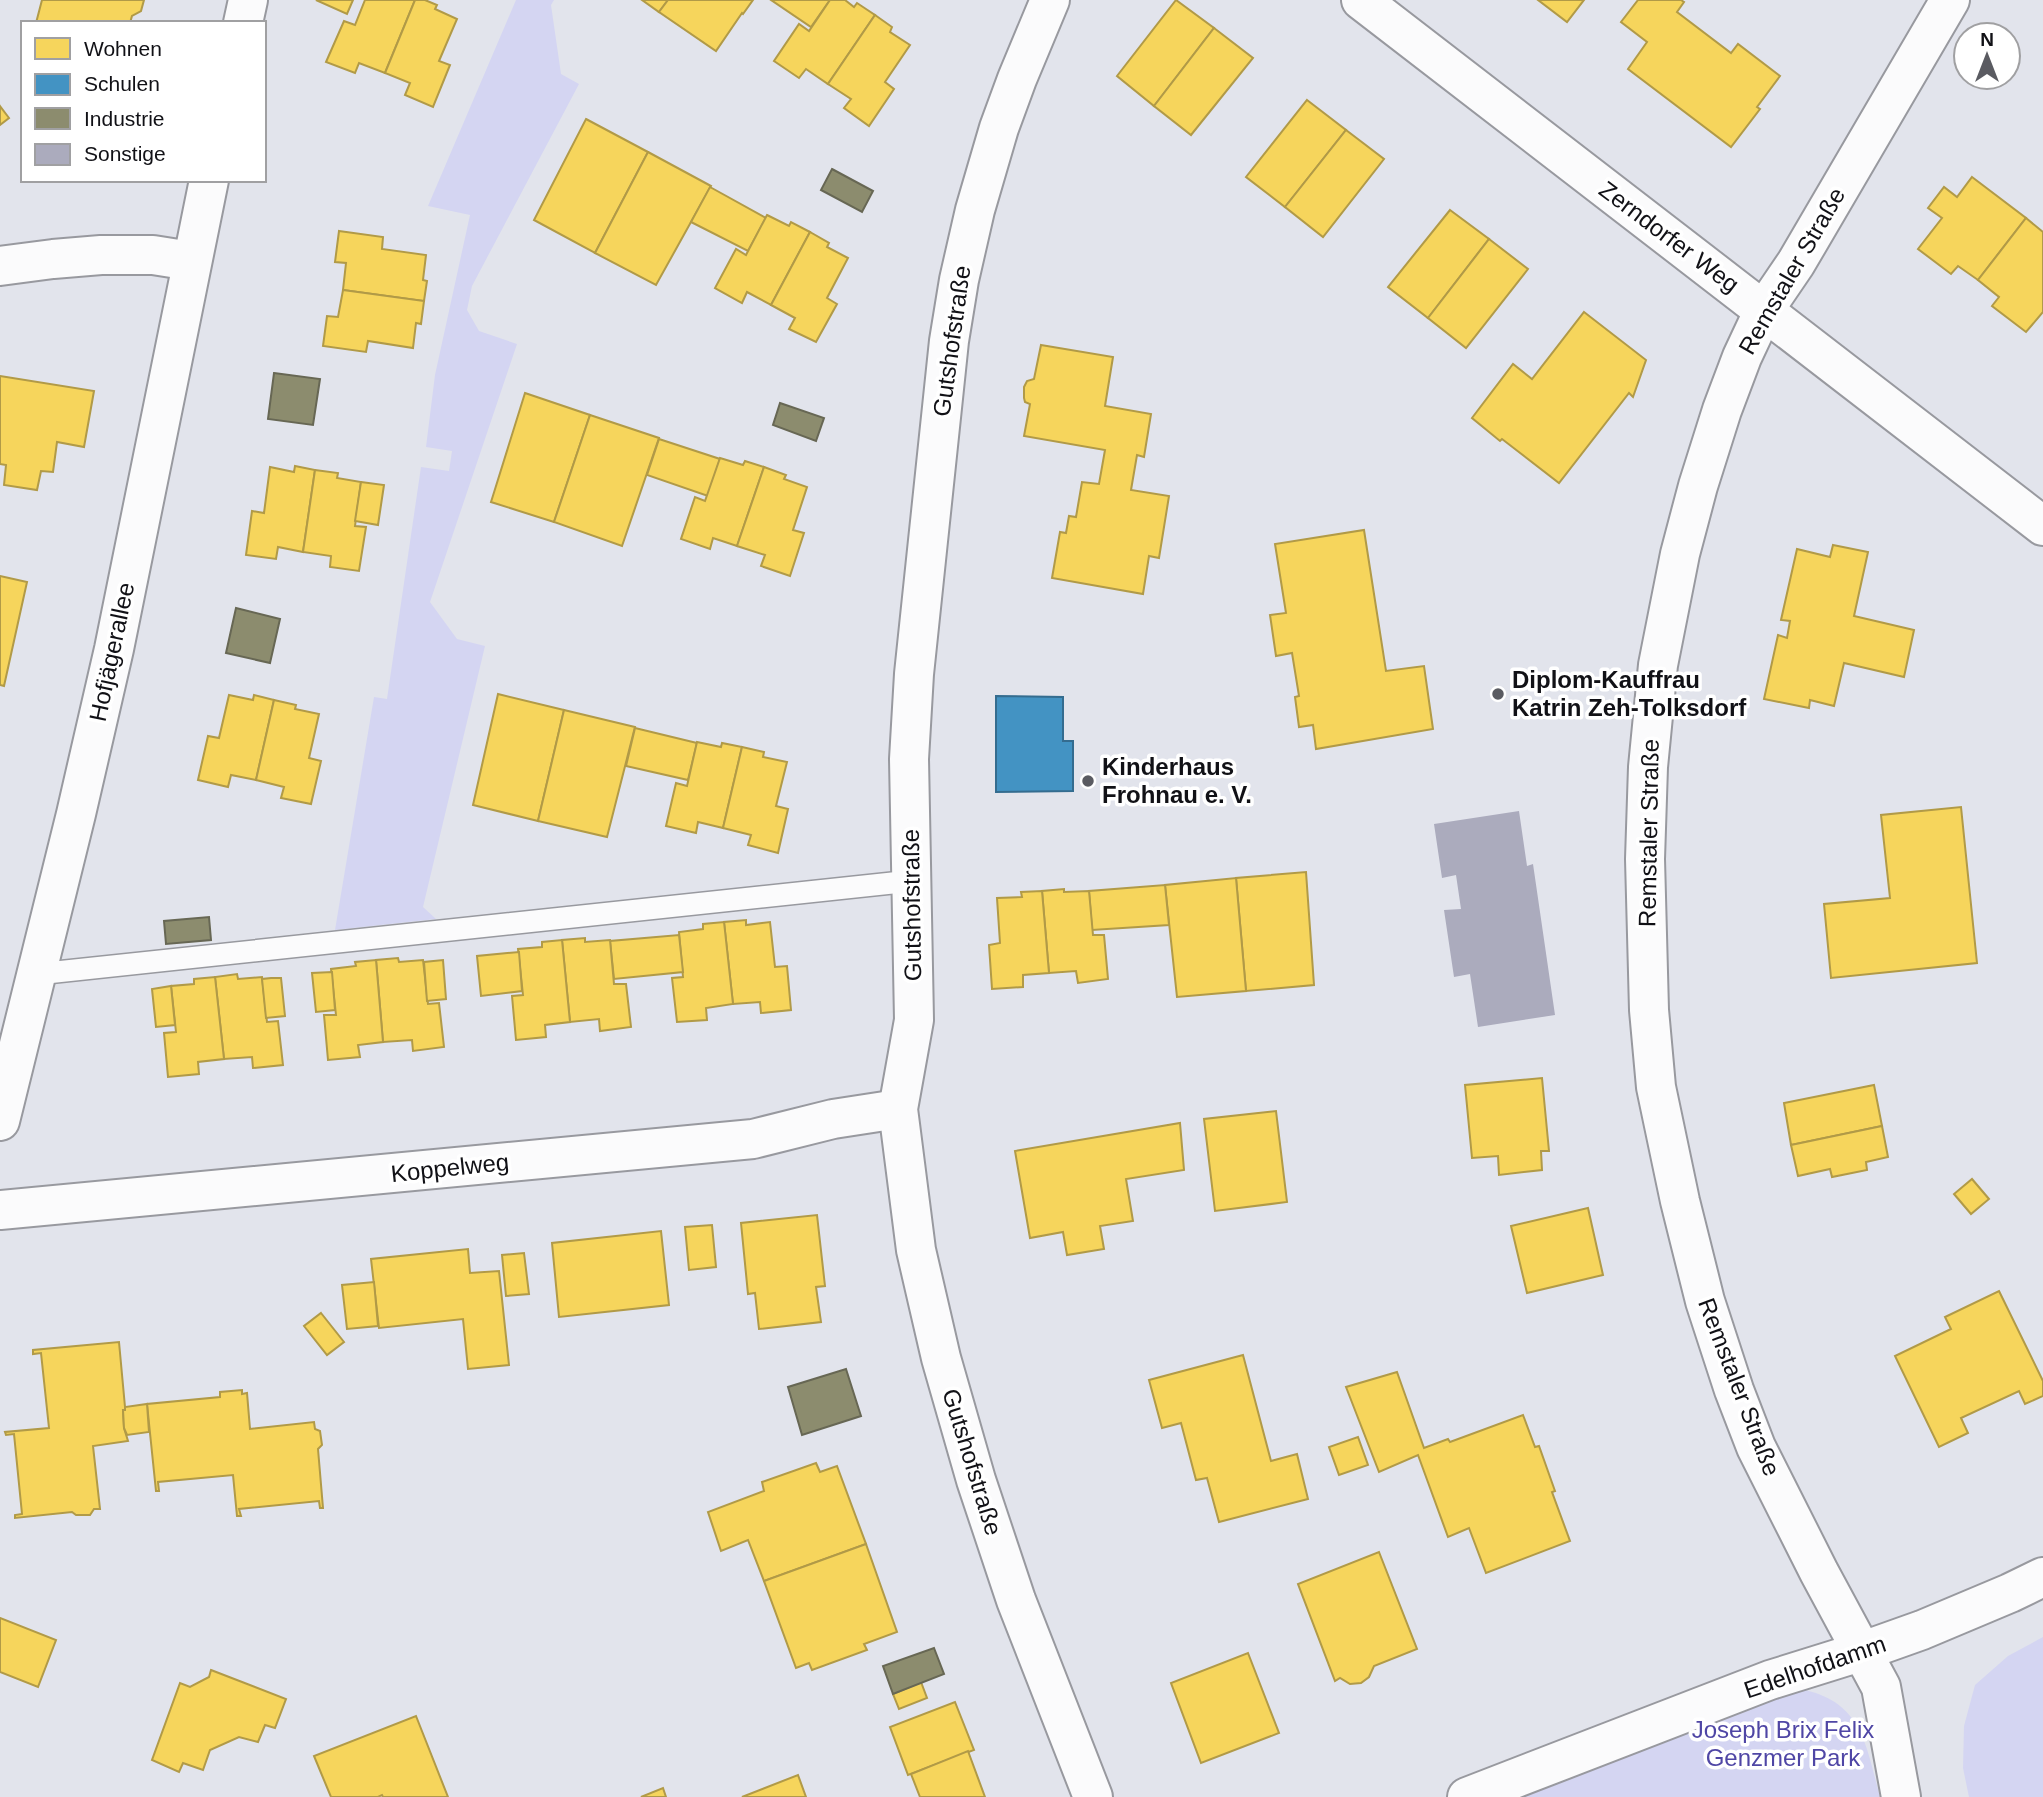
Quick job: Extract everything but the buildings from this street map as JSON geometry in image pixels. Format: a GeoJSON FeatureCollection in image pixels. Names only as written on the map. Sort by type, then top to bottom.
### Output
{"type":"FeatureCollection","features":[{"type":"Feature","properties":{"kind":"street"},"geometry":{"type":"LineString","coordinates":[[243,21],[248,0]]}},
{"type":"Feature","properties":{"kind":"street","name":"Gutshofstraße"},"geometry":{"type":"LineString","coordinates":[[1050,0],[999,128],[975,210],[953,316],[914,674],[909,759],[914,1020],[898,1109],[916,1250],[941,1358],[976,1480],[1016,1600],[1093,1797]]}},
{"type":"Feature","properties":{"kind":"street","name":"Zerndorfer Weg"},"geometry":{"type":"LineString","coordinates":[[1361,0],[2043,526]]}},
{"type":"Feature","properties":{"kind":"street","name":"Remstaler Straße"},"geometry":{"type":"LineString","coordinates":[[1901,1797],[1881,1687],[1756,1447],[1704,1301],[1656,1087],[1651,1045],[1645,859],[1648,767],[1658,665],[1680,554],[1698,486],[1742,357],[1764,310],[1796,263],[1950,0]]}},
{"type":"Feature","properties":{"kind":"street","name":"Hofjägerallee"},"geometry":{"type":"LineString","coordinates":[[0,1121],[114,649],[209,182]]}},
{"type":"Feature","properties":{"kind":"street"},"geometry":{"type":"LineString","coordinates":[[0,266],[101,256],[153,255],[191,261]]}},
{"type":"Feature","properties":{"kind":"street","name":"Koppelweg"},"geometry":{"type":"LineString","coordinates":[[0,1210],[753,1139],[833,1119],[898,1109]]}},
{"type":"Feature","properties":{"kind":"street","name":"Edelhofdamm"},"geometry":{"type":"LineString","coordinates":[[1467,1797],[1770,1680],[1922,1630],[2043,1577]]}},
{"type":"Feature","properties":{"kind":"lane"},"geometry":{"type":"LineString","coordinates":[[37,974],[911,881]]}},
{"type":"Feature","properties":{"kind":"green space"},"geometry":{"type":"Polygon","coordinates":[[[516,0],[554,0],[551,5],[561,74],[579,84],[472,286],[467,310],[479,331],[517,344],[430,602],[457,639],[485,646],[423,907],[436,919],[335,930],[374,697],[387,699],[421,467],[449,471],[452,451],[426,447],[435,375],[470,215],[428,206],[516,0]]]}},
{"type":"Feature","properties":{"kind":"green space"},"geometry":{"type":"Polygon","coordinates":[[[2043,1637],[2043,1797],[1969,1797],[1963,1768],[1964,1726],[1975,1685],[2008,1656],[2043,1637]]]}},
{"type":"Feature","properties":{"kind":"green space","name":"Joseph Brix Felix Genzmer Park"},"geometry":{"type":"Polygon","coordinates":[[[1796,1688],[1835,1702],[1848,1713],[1864,1741],[1880,1797],[1495,1797],[1796,1688]]]}},
{"type":"Feature","properties":{"kind":"place","name":"Diplom-Kauffrau Katrin Zeh-Tolksdorf"},"geometry":{"type":"Point","coordinates":[1498,694]}},
{"type":"Feature","properties":{"kind":"place","name":"Kinderhaus Frohnau e. V."},"geometry":{"type":"Point","coordinates":[1088,781]}}]}
